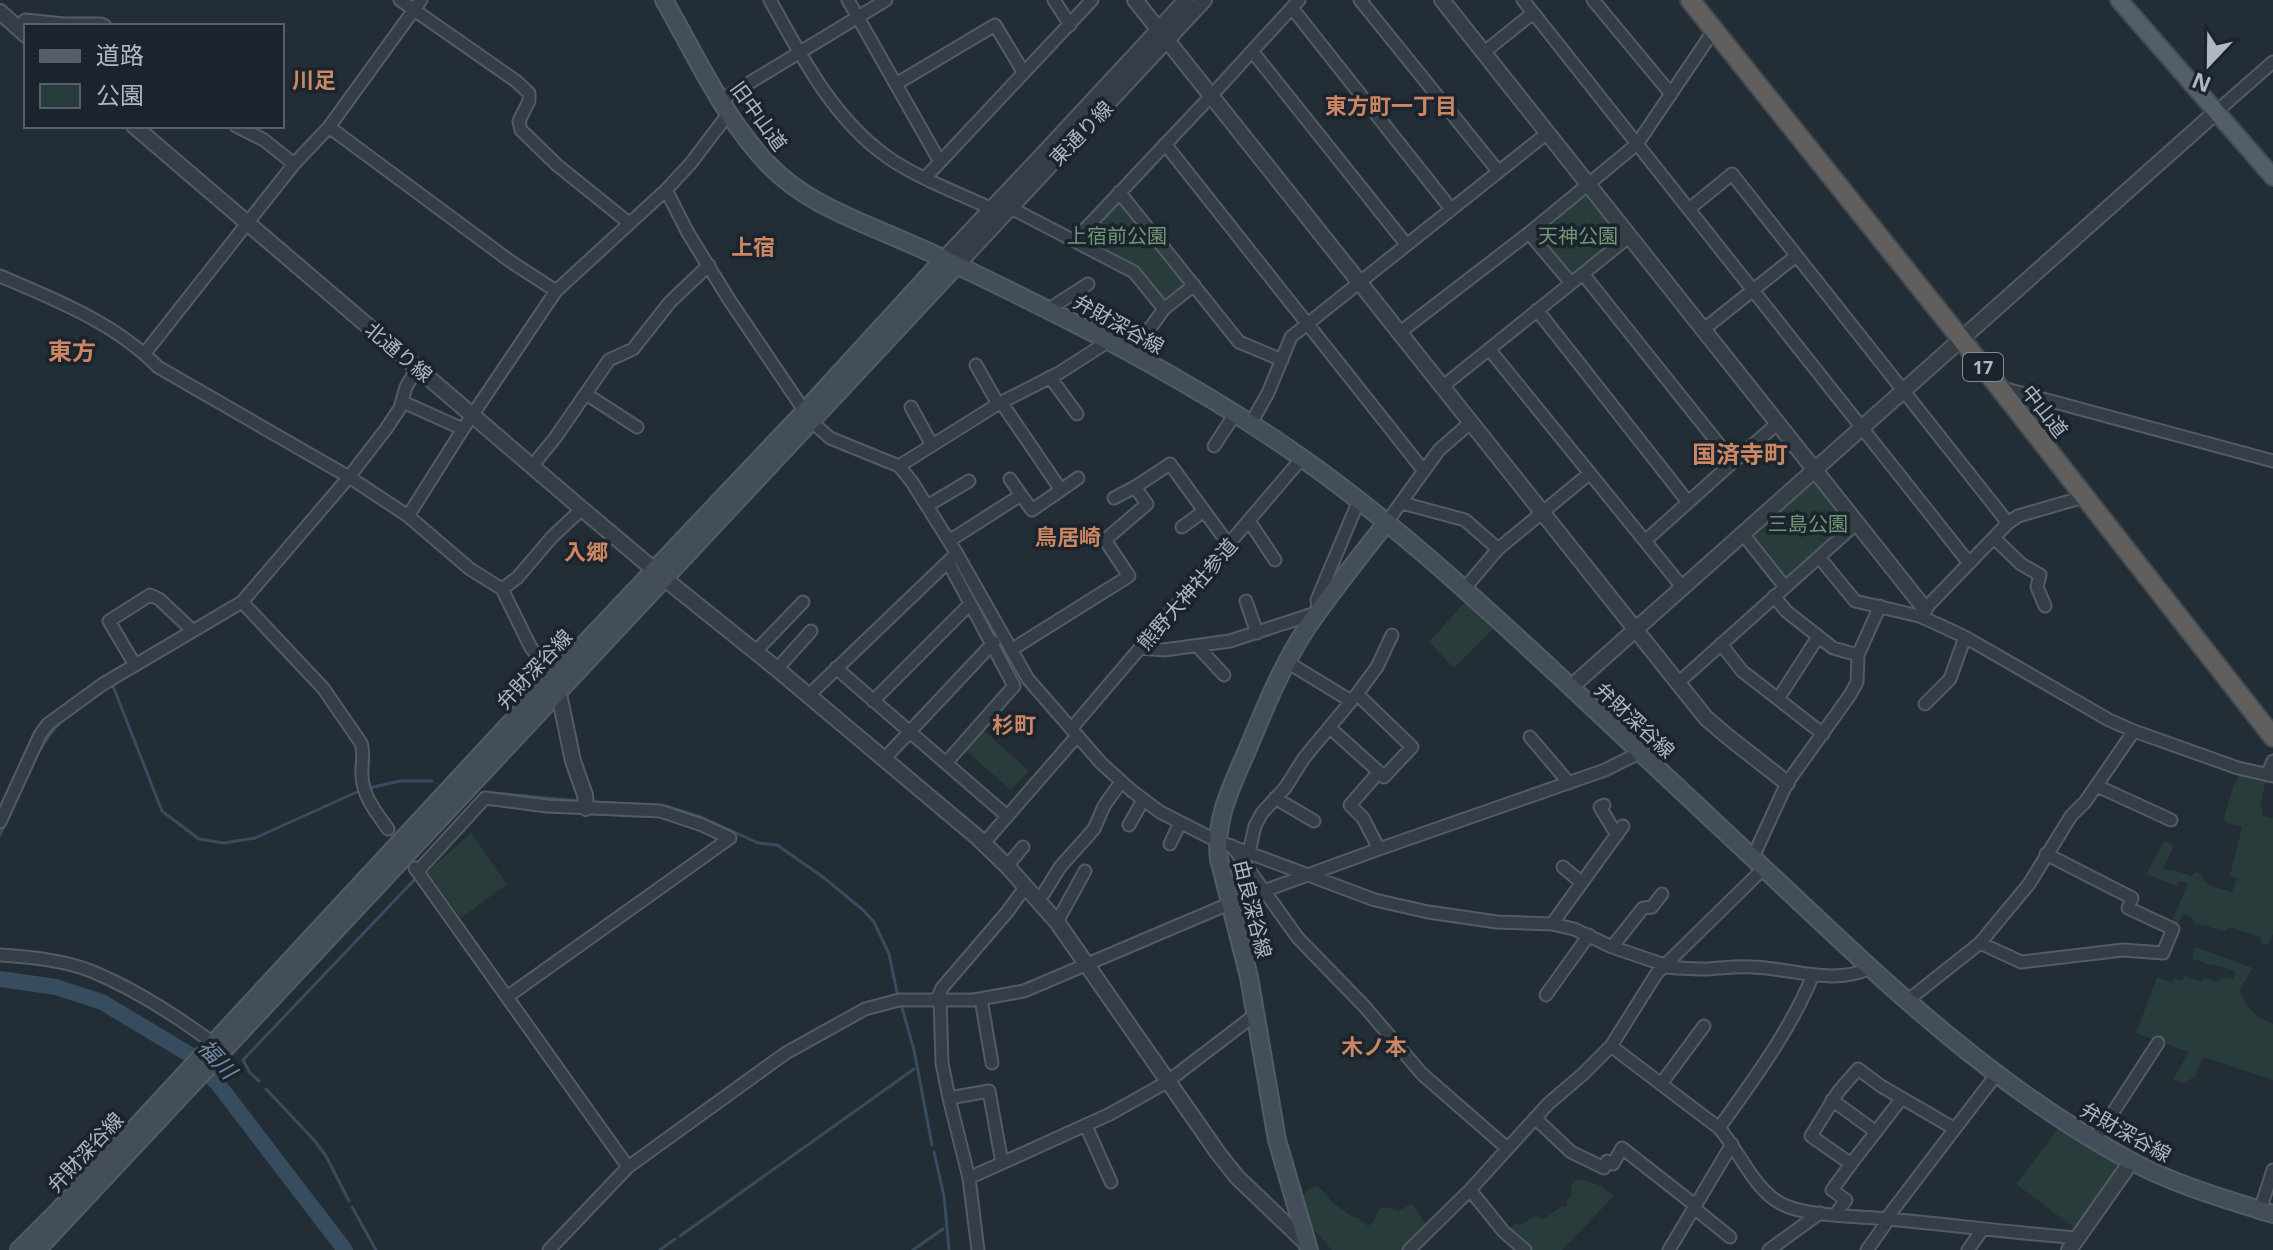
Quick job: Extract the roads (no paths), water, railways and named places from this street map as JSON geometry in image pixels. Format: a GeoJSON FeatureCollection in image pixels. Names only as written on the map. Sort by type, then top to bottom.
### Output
{"type":"FeatureCollection","features":[{"type":"Feature","properties":{"kind":"highway","name":"中山道"},"geometry":{"type":"LineString","coordinates":[[1690,0],[2273,737]]}},
{"type":"Feature","properties":{"kind":"main road","name":"旧中山道"},"geometry":{"type":"LineString","coordinates":[[664,0],[725,106],[770,166],[804,195],[831,210],[950,262]]}},
{"type":"Feature","properties":{"kind":"main road"},"geometry":{"type":"LineString","coordinates":[[2119,0],[2273,177]]}},
{"type":"Feature","properties":{"kind":"main road","name":"弁財深谷線"},"geometry":{"type":"LineString","coordinates":[[19,1250],[180,1089],[214,1048],[950,262],[1132,353],[1251,423],[1302,458],[1387,522],[1465,588],[1870,968],[1996,1075],[2131,1162],[2180,1183],[2266,1212]]}},
{"type":"Feature","properties":{"kind":"main road","name":"由良深谷線"},"geometry":{"type":"LineString","coordinates":[[1310,1248],[1277,1140],[1244,951],[1219,859],[1224,844],[1227,797],[1268,700],[1287,662],[1319,612],[1387,522]]}},
{"type":"Feature","properties":{"kind":"main road","name":"弁財深谷線"},"geometry":{"type":"LineString","coordinates":[[37,1250],[56,1213]]}},
{"type":"Feature","properties":{"kind":"street"},"geometry":{"type":"LineString","coordinates":[[400,0],[417,4],[529,93],[529,101],[519,121],[521,130],[557,165],[629,223]]}},
{"type":"Feature","properties":{"kind":"street"},"geometry":{"type":"LineString","coordinates":[[770,0],[799,53],[847,122],[887,157],[990,208]]}},
{"type":"Feature","properties":{"kind":"street"},"geometry":{"type":"LineString","coordinates":[[848,0],[940,162]]}},
{"type":"Feature","properties":{"kind":"street"},"geometry":{"type":"LineString","coordinates":[[408,516],[556,291],[691,163],[725,106],[799,53],[886,0]]}},
{"type":"Feature","properties":{"kind":"street"},"geometry":{"type":"LineString","coordinates":[[1054,0],[1070,25]]}},
{"type":"Feature","properties":{"kind":"street"},"geometry":{"type":"LineString","coordinates":[[925,178],[1092,0]]}},
{"type":"Feature","properties":{"kind":"street"},"geometry":{"type":"LineString","coordinates":[[1135,0],[1706,718],[1787,783]]}},
{"type":"Feature","properties":{"kind":"street","name":"東通り線"},"geometry":{"type":"LineString","coordinates":[[950,262],[1011,208],[1162,35],[1186,0]]}},
{"type":"Feature","properties":{"kind":"street","name":"東通り線"},"geometry":{"type":"LineString","coordinates":[[950,262],[990,208],[1162,35],[1204,0]]}},
{"type":"Feature","properties":{"kind":"street"},"geometry":{"type":"LineString","coordinates":[[1360,0],[1498,171]]}},
{"type":"Feature","properties":{"kind":"street"},"geometry":{"type":"LineString","coordinates":[[1442,0],[1814,468],[1922,612]]}},
{"type":"Feature","properties":{"kind":"street"},"geometry":{"type":"LineString","coordinates":[[1523,0],[1969,563]]}},
{"type":"Feature","properties":{"kind":"street"},"geometry":{"type":"LineString","coordinates":[[1593,0],[1671,94]]}},
{"type":"Feature","properties":{"kind":"street"},"geometry":{"type":"LineString","coordinates":[[145,353],[294,164],[329,127],[417,4]]}},
{"type":"Feature","properties":{"kind":"street"},"geometry":{"type":"LineString","coordinates":[[1074,241],[1295,4],[1451,209]]}},
{"type":"Feature","properties":{"kind":"street"},"geometry":{"type":"LineString","coordinates":[[0,12],[22,31],[25,20],[101,24]]}},
{"type":"Feature","properties":{"kind":"street"},"geometry":{"type":"LineString","coordinates":[[1483,53],[1533,13]]}},
{"type":"Feature","properties":{"kind":"street"},"geometry":{"type":"LineString","coordinates":[[896,84],[995,25],[1024,73]]}},
{"type":"Feature","properties":{"kind":"street"},"geometry":{"type":"LineString","coordinates":[[1399,333],[1529,233],[1637,144],[1714,30]]}},
{"type":"Feature","properties":{"kind":"street"},"geometry":{"type":"LineString","coordinates":[[1252,51],[1406,244]]}},
{"type":"Feature","properties":{"kind":"street"},"geometry":{"type":"LineString","coordinates":[[1571,687],[2273,62]]}},
{"type":"Feature","properties":{"kind":"street"},"geometry":{"type":"LineString","coordinates":[[329,127],[510,261],[556,291]]}},
{"type":"Feature","properties":{"kind":"street","name":"北通り線"},"geometry":{"type":"LineString","coordinates":[[136,128],[582,509],[984,843],[1057,922],[1167,1082],[1237,1177],[1310,1248]]}},
{"type":"Feature","properties":{"kind":"street"},"geometry":{"type":"LineString","coordinates":[[240,128],[264,140],[294,164]]}},
{"type":"Feature","properties":{"kind":"street"},"geometry":{"type":"LineString","coordinates":[[1251,423],[1268,393],[1291,337],[1546,134]]}},
{"type":"Feature","properties":{"kind":"street"},"geometry":{"type":"LineString","coordinates":[[1165,144],[1424,471]]}},
{"type":"Feature","properties":{"kind":"street"},"geometry":{"type":"LineString","coordinates":[[1689,209],[1732,174],[2008,523]]}},
{"type":"Feature","properties":{"kind":"street"},"geometry":{"type":"LineString","coordinates":[[666,190],[688,233],[730,301],[809,416],[830,438],[899,466],[949,541],[952,558],[970,604],[1014,686],[946,763]]}},
{"type":"Feature","properties":{"kind":"street"},"geometry":{"type":"LineString","coordinates":[[1119,192],[1239,342],[1282,360]]}},
{"type":"Feature","properties":{"kind":"street"},"geometry":{"type":"LineString","coordinates":[[1011,208],[1134,272],[1164,309]]}},
{"type":"Feature","properties":{"kind":"street"},"geometry":{"type":"LineString","coordinates":[[1529,233],[1571,283]]}},
{"type":"Feature","properties":{"kind":"street"},"geometry":{"type":"LineString","coordinates":[[1442,387],[1630,236]]}},
{"type":"Feature","properties":{"kind":"street"},"geometry":{"type":"LineString","coordinates":[[1704,329],[1796,256]]}},
{"type":"Feature","properties":{"kind":"street"},"geometry":{"type":"LineString","coordinates":[[532,466],[609,360],[633,349],[670,302],[709,265]]}},
{"type":"Feature","properties":{"kind":"street"},"geometry":{"type":"LineString","coordinates":[[1583,274],[1733,462]]}},
{"type":"Feature","properties":{"kind":"street"},"geometry":{"type":"LineString","coordinates":[[0,276],[104,324],[145,353],[158,367],[349,477],[408,516],[470,569],[502,589],[530,646],[556,686],[586,808]]}},
{"type":"Feature","properties":{"kind":"street"},"geometry":{"type":"LineString","coordinates":[[1049,309],[1088,284]]}},
{"type":"Feature","properties":{"kind":"street"},"geometry":{"type":"LineString","coordinates":[[1132,353],[1164,309],[1194,285]]}},
{"type":"Feature","properties":{"kind":"street"},"geometry":{"type":"LineString","coordinates":[[1537,310],[1688,502]]}},
{"type":"Feature","properties":{"kind":"street"},"geometry":{"type":"LineString","coordinates":[[899,466],[1000,403],[1109,341]]}},
{"type":"Feature","properties":{"kind":"street"},"geometry":{"type":"LineString","coordinates":[[1489,349],[1683,588]]}},
{"type":"Feature","properties":{"kind":"street"},"geometry":{"type":"LineString","coordinates":[[976,365],[1061,490]]}},
{"type":"Feature","properties":{"kind":"street"},"geometry":{"type":"LineString","coordinates":[[0,822],[48,724],[103,684],[242,602],[386,429],[403,402],[406,387],[417,368]]}},
{"type":"Feature","properties":{"kind":"street"},"geometry":{"type":"LineString","coordinates":[[1050,377],[1077,414]]}},
{"type":"Feature","properties":{"kind":"street"},"geometry":{"type":"LineString","coordinates":[[1999,387],[2273,461]]}},
{"type":"Feature","properties":{"kind":"street"},"geometry":{"type":"LineString","coordinates":[[586,394],[637,427]]}},
{"type":"Feature","properties":{"kind":"street"},"geometry":{"type":"LineString","coordinates":[[403,402],[463,429]]}},
{"type":"Feature","properties":{"kind":"street"},"geometry":{"type":"LineString","coordinates":[[911,407],[932,445]]}},
{"type":"Feature","properties":{"kind":"street"},"geometry":{"type":"LineString","coordinates":[[1214,446],[1235,414]]}},
{"type":"Feature","properties":{"kind":"street"},"geometry":{"type":"LineString","coordinates":[[1387,522],[1439,450],[1470,423]]}},
{"type":"Feature","properties":{"kind":"street"},"geometry":{"type":"LineString","coordinates":[[1645,541],[1778,423]]}},
{"type":"Feature","properties":{"kind":"street","name":"熊野大神社参道"},"geometry":{"type":"LineString","coordinates":[[984,843],[1140,648],[1302,458]]}},
{"type":"Feature","properties":{"kind":"street"},"geometry":{"type":"LineString","coordinates":[[1114,498],[1170,464],[1229,545]]}},
{"type":"Feature","properties":{"kind":"street"},"geometry":{"type":"LineString","coordinates":[[1465,588],[1498,549],[1590,473]]}},
{"type":"Feature","properties":{"kind":"street"},"geometry":{"type":"LineString","coordinates":[[1010,479],[1032,510],[1078,478]]}},
{"type":"Feature","properties":{"kind":"street"},"geometry":{"type":"LineString","coordinates":[[927,506],[969,481]]}},
{"type":"Feature","properties":{"kind":"street"},"geometry":{"type":"LineString","coordinates":[[1011,650],[1129,576],[1105,540],[1147,504],[1135,487]]}},
{"type":"Feature","properties":{"kind":"street"},"geometry":{"type":"LineString","coordinates":[[949,541],[1021,495]]}},
{"type":"Feature","properties":{"kind":"street"},"geometry":{"type":"LineString","coordinates":[[1922,612],[2008,523],[2018,516],[2084,497]]}},
{"type":"Feature","properties":{"kind":"street"},"geometry":{"type":"LineString","coordinates":[[1140,648],[1164,650],[1230,641],[1319,612],[1317,600],[1359,500]]}},
{"type":"Feature","properties":{"kind":"street"},"geometry":{"type":"LineString","coordinates":[[1402,503],[1465,520],[1498,549]]}},
{"type":"Feature","properties":{"kind":"street"},"geometry":{"type":"LineString","coordinates":[[502,589],[517,578],[552,537],[582,509]]}},
{"type":"Feature","properties":{"kind":"street"},"geometry":{"type":"LineString","coordinates":[[1182,527],[1204,511]]}},
{"type":"Feature","properties":{"kind":"street"},"geometry":{"type":"LineString","coordinates":[[1249,521],[1275,560]]}},
{"type":"Feature","properties":{"kind":"street"},"geometry":{"type":"LineString","coordinates":[[1678,683],[1857,523]]}},
{"type":"Feature","properties":{"kind":"street"},"geometry":{"type":"LineString","coordinates":[[1743,534],[1785,587]]}},
{"type":"Feature","properties":{"kind":"street"},"geometry":{"type":"LineString","coordinates":[[1994,538],[2021,564],[2040,575],[2037,587],[2045,606]]}},
{"type":"Feature","properties":{"kind":"street"},"geometry":{"type":"LineString","coordinates":[[1819,557],[1855,601],[1922,612],[2109,720],[2238,768],[2270,776],[2273,761]]}},
{"type":"Feature","properties":{"kind":"street"},"geometry":{"type":"LineString","coordinates":[[952,558],[1035,688],[1074,733],[1121,782],[1143,800],[1180,823],[1224,844],[1375,900],[1503,923],[1552,924],[1574,929],[1664,966],[1707,969],[1754,967],[1813,975],[1855,975],[1870,968]]}},
{"type":"Feature","properties":{"kind":"street"},"geometry":{"type":"LineString","coordinates":[[809,695],[952,558]]}},
{"type":"Feature","properties":{"kind":"street"},"geometry":{"type":"LineString","coordinates":[[135,665],[109,621],[150,595],[159,599],[192,630]]}},
{"type":"Feature","properties":{"kind":"street"},"geometry":{"type":"LineString","coordinates":[[1774,596],[1786,611],[1833,648],[1858,655]]}},
{"type":"Feature","properties":{"kind":"street"},"geometry":{"type":"LineString","coordinates":[[1246,601],[1257,633]]}},
{"type":"Feature","properties":{"kind":"street"},"geometry":{"type":"LineString","coordinates":[[242,602],[323,688],[361,743],[362,780],[367,799],[388,829]]}},
{"type":"Feature","properties":{"kind":"street"},"geometry":{"type":"LineString","coordinates":[[756,651],[803,602]]}},
{"type":"Feature","properties":{"kind":"street"},"geometry":{"type":"LineString","coordinates":[[873,701],[970,604]]}},
{"type":"Feature","properties":{"kind":"street"},"geometry":{"type":"LineString","coordinates":[[1409,1250],[1470,1190],[1535,1118],[1611,1046],[1655,976],[1758,863],[1787,783],[1857,682],[1858,655],[1880,606]]}},
{"type":"Feature","properties":{"kind":"street"},"geometry":{"type":"LineString","coordinates":[[777,669],[811,631]]}},
{"type":"Feature","properties":{"kind":"street"},"geometry":{"type":"LineString","coordinates":[[885,758],[1001,635]]}},
{"type":"Feature","properties":{"kind":"street"},"geometry":{"type":"LineString","coordinates":[[1249,852],[1255,826],[1262,813],[1377,667],[1392,635]]}},
{"type":"Feature","properties":{"kind":"street"},"geometry":{"type":"LineString","coordinates":[[1778,699],[1818,637]]}},
{"type":"Feature","properties":{"kind":"street"},"geometry":{"type":"LineString","coordinates":[[1925,704],[1950,679],[1965,637]]}},
{"type":"Feature","properties":{"kind":"street"},"geometry":{"type":"LineString","coordinates":[[1721,644],[1742,671],[1823,734]]}},
{"type":"Feature","properties":{"kind":"street"},"geometry":{"type":"LineString","coordinates":[[1197,646],[1224,675]]}},
{"type":"Feature","properties":{"kind":"street"},"geometry":{"type":"LineString","coordinates":[[1287,662],[1354,697],[1412,747],[1384,777],[1330,728]]}},
{"type":"Feature","properties":{"kind":"street"},"geometry":{"type":"LineString","coordinates":[[836,668],[1007,816]]}},
{"type":"Feature","properties":{"kind":"street"},"geometry":{"type":"LineString","coordinates":[[1907,1001],[1980,943],[2029,884],[2071,816],[2097,786],[2134,731]]}},
{"type":"Feature","properties":{"kind":"street"},"geometry":{"type":"LineString","coordinates":[[1530,737],[1569,783]]}},
{"type":"Feature","properties":{"kind":"street"},"geometry":{"type":"LineString","coordinates":[[549,1250],[628,1167],[814,1035],[875,1005],[899,1000],[981,999],[1006,996],[1040,986],[1231,903],[1605,770],[1641,752]]}},
{"type":"Feature","properties":{"kind":"street"},"geometry":{"type":"LineString","coordinates":[[1379,772],[1350,805],[1363,818],[1379,849]]}},
{"type":"Feature","properties":{"kind":"street"},"geometry":{"type":"LineString","coordinates":[[1038,899],[1060,867],[1097,831],[1104,806],[1121,782]]}},
{"type":"Feature","properties":{"kind":"street"},"geometry":{"type":"LineString","coordinates":[[2097,786],[2171,820]]}},
{"type":"Feature","properties":{"kind":"street"},"geometry":{"type":"LineString","coordinates":[[507,997],[730,838],[660,811],[586,808],[485,798],[416,869],[507,997],[628,1167]]}},
{"type":"Feature","properties":{"kind":"street"},"geometry":{"type":"LineString","coordinates":[[1275,798],[1314,821]]}},
{"type":"Feature","properties":{"kind":"street"},"geometry":{"type":"LineString","coordinates":[[1129,825],[1143,800]]}},
{"type":"Feature","properties":{"kind":"street"},"geometry":{"type":"LineString","coordinates":[[1552,924],[1620,830],[1600,807],[1604,805]]}},
{"type":"Feature","properties":{"kind":"street"},"geometry":{"type":"LineString","coordinates":[[1170,844],[1180,823]]}},
{"type":"Feature","properties":{"kind":"street"},"geometry":{"type":"LineString","coordinates":[[1224,844],[1298,938],[1365,1007],[1422,1074],[1507,1148]]}},
{"type":"Feature","properties":{"kind":"street"},"geometry":{"type":"LineString","coordinates":[[1007,866],[1023,847]]}},
{"type":"Feature","properties":{"kind":"street"},"geometry":{"type":"LineString","coordinates":[[1980,943],[2021,962],[2123,950],[2163,953],[2173,929],[2128,908],[2132,898],[2046,854]]}},
{"type":"Feature","properties":{"kind":"street"},"geometry":{"type":"LineString","coordinates":[[1563,867],[1582,883]]}},
{"type":"Feature","properties":{"kind":"street"},"geometry":{"type":"LineString","coordinates":[[1057,922],[1085,871]]}},
{"type":"Feature","properties":{"kind":"street"},"geometry":{"type":"LineString","coordinates":[[978,1250],[969,1178],[942,1063],[939,999],[942,988],[1026,886]]}},
{"type":"Feature","properties":{"kind":"street"},"geometry":{"type":"LineString","coordinates":[[1612,947],[1643,908],[1652,907],[1662,894]]}},
{"type":"Feature","properties":{"kind":"street"},"geometry":{"type":"LineString","coordinates":[[1546,995],[1589,935]]}},
{"type":"Feature","properties":{"kind":"street"},"geometry":{"type":"LineString","coordinates":[[0,955],[47,960],[89,970],[173,1015],[214,1048]]}},
{"type":"Feature","properties":{"kind":"street"},"geometry":{"type":"LineString","coordinates":[[1719,1128],[1795,1016],[1813,975]]}},
{"type":"Feature","properties":{"kind":"street"},"geometry":{"type":"LineString","coordinates":[[981,999],[992,1063]]}},
{"type":"Feature","properties":{"kind":"street"},"geometry":{"type":"LineString","coordinates":[[969,1178],[1086,1126],[1167,1082],[1256,1014]]}},
{"type":"Feature","properties":{"kind":"street"},"geometry":{"type":"LineString","coordinates":[[1661,1084],[1704,1026]]}},
{"type":"Feature","properties":{"kind":"street"},"geometry":{"type":"LineString","coordinates":[[2095,1140],[2158,1043]]}},
{"type":"Feature","properties":{"kind":"street"},"geometry":{"type":"LineString","coordinates":[[1611,1046],[1719,1128],[1750,1175],[1778,1203],[1820,1213],[1982,1230],[2073,1244],[2131,1162]]}},
{"type":"Feature","properties":{"kind":"street"},"geometry":{"type":"LineString","coordinates":[[1851,1164],[1811,1136],[1832,1100],[1858,1069],[1955,1129]]}},
{"type":"Feature","properties":{"kind":"street"},"geometry":{"type":"LineString","coordinates":[[1867,1250],[1996,1075]]}},
{"type":"Feature","properties":{"kind":"street"},"geometry":{"type":"LineString","coordinates":[[949,1098],[989,1091],[1002,1163]]}},
{"type":"Feature","properties":{"kind":"street"},"geometry":{"type":"LineString","coordinates":[[1835,1215],[1846,1200],[1832,1190],[1902,1098]]}},
{"type":"Feature","properties":{"kind":"street"},"geometry":{"type":"LineString","coordinates":[[1832,1100],[1876,1132]]}},
{"type":"Feature","properties":{"kind":"street"},"geometry":{"type":"LineString","coordinates":[[1535,1118],[1571,1152],[1604,1168],[1607,1161],[1613,1164],[1622,1148],[1730,1237]]}},
{"type":"Feature","properties":{"kind":"street"},"geometry":{"type":"LineString","coordinates":[[1086,1126],[1111,1182]]}},
{"type":"Feature","properties":{"kind":"street"},"geometry":{"type":"LineString","coordinates":[[1669,1250],[1732,1144]]}},
{"type":"Feature","properties":{"kind":"street"},"geometry":{"type":"LineString","coordinates":[[2266,1212],[2273,1170]]}},
{"type":"Feature","properties":{"kind":"street"},"geometry":{"type":"LineString","coordinates":[[1470,1190],[1504,1232],[1525,1250]]}},
{"type":"Feature","properties":{"kind":"street"},"geometry":{"type":"LineString","coordinates":[[1769,1250],[1820,1213]]}},
{"type":"Feature","properties":{"kind":"street"},"geometry":{"type":"LineString","coordinates":[[1968,1250],[1982,1230]]}},
{"type":"Feature","properties":{"kind":"waterway"},"geometry":{"type":"LineString","coordinates":[[113,686],[162,811],[199,839],[224,843],[255,838],[357,792]]}},
{"type":"Feature","properties":{"kind":"waterway"},"geometry":{"type":"LineString","coordinates":[[0,835],[28,773],[54,729],[105,690]]}},
{"type":"Feature","properties":{"kind":"waterway"},"geometry":{"type":"LineString","coordinates":[[369,788],[400,781],[432,781]]}},
{"type":"Feature","properties":{"kind":"waterway"},"geometry":{"type":"LineString","coordinates":[[495,793],[579,801]]}},
{"type":"Feature","properties":{"kind":"waterway"},"geometry":{"type":"LineString","coordinates":[[592,802],[666,806],[701,817],[758,843],[777,845],[823,877],[874,922],[889,954],[898,997]]}},
{"type":"Feature","properties":{"kind":"waterway"},"geometry":{"type":"LineString","coordinates":[[259,1081],[243,1060],[416,878]]}},
{"type":"Feature","properties":{"kind":"waterway","name":"福川"},"geometry":{"type":"LineString","coordinates":[[0,979],[56,987],[102,1002],[192,1056],[218,1084],[345,1250]]}},
{"type":"Feature","properties":{"kind":"waterway"},"geometry":{"type":"LineString","coordinates":[[901,1004],[914,1050],[932,1145]]}},
{"type":"Feature","properties":{"kind":"waterway"},"geometry":{"type":"LineString","coordinates":[[680,1236],[914,1069]]}},
{"type":"Feature","properties":{"kind":"waterway"},"geometry":{"type":"LineString","coordinates":[[266,1089],[326,1156],[349,1201]]}},
{"type":"Feature","properties":{"kind":"waterway"},"geometry":{"type":"LineString","coordinates":[[934,1152],[944,1196],[949,1250]]}},
{"type":"Feature","properties":{"kind":"waterway"},"geometry":{"type":"LineString","coordinates":[[352,1207],[376,1250]]}},
{"type":"Feature","properties":{"kind":"waterway"},"geometry":{"type":"LineString","coordinates":[[913,1250],[943,1229]]}},
{"type":"Feature","properties":{"kind":"waterway"},"geometry":{"type":"LineString","coordinates":[[660,1250],[675,1239]]}},
{"type":"Feature","properties":{"kind":"district","name":"川足"},"geometry":{"type":"Point","coordinates":[314,79]}},
{"type":"Feature","properties":{"kind":"district","name":"東方町一丁目"},"geometry":{"type":"Point","coordinates":[1391,105]}},
{"type":"Feature","properties":{"kind":"district","name":"上宿"},"geometry":{"type":"Point","coordinates":[753,246]}},
{"type":"Feature","properties":{"kind":"district","name":"東方"},"geometry":{"type":"Point","coordinates":[72,350]}},
{"type":"Feature","properties":{"kind":"district","name":"国済寺町"},"geometry":{"type":"Point","coordinates":[1740,453]}},
{"type":"Feature","properties":{"kind":"district","name":"鳥居崎"},"geometry":{"type":"Point","coordinates":[1068,536]}},
{"type":"Feature","properties":{"kind":"district","name":"入郷"},"geometry":{"type":"Point","coordinates":[586,551]}},
{"type":"Feature","properties":{"kind":"district","name":"杉町"},"geometry":{"type":"Point","coordinates":[1014,724]}},
{"type":"Feature","properties":{"kind":"district","name":"木ノ本"},"geometry":{"type":"Point","coordinates":[1374,1046]}},
{"type":"Feature","properties":{"kind":"park label","name":"上宿前公園"},"geometry":{"type":"Point","coordinates":[1117,235]}},
{"type":"Feature","properties":{"kind":"park label","name":"天神公園"},"geometry":{"type":"Point","coordinates":[1578,235]}},
{"type":"Feature","properties":{"kind":"park label","name":"三島公園"},"geometry":{"type":"Point","coordinates":[1808,523]}}]}
